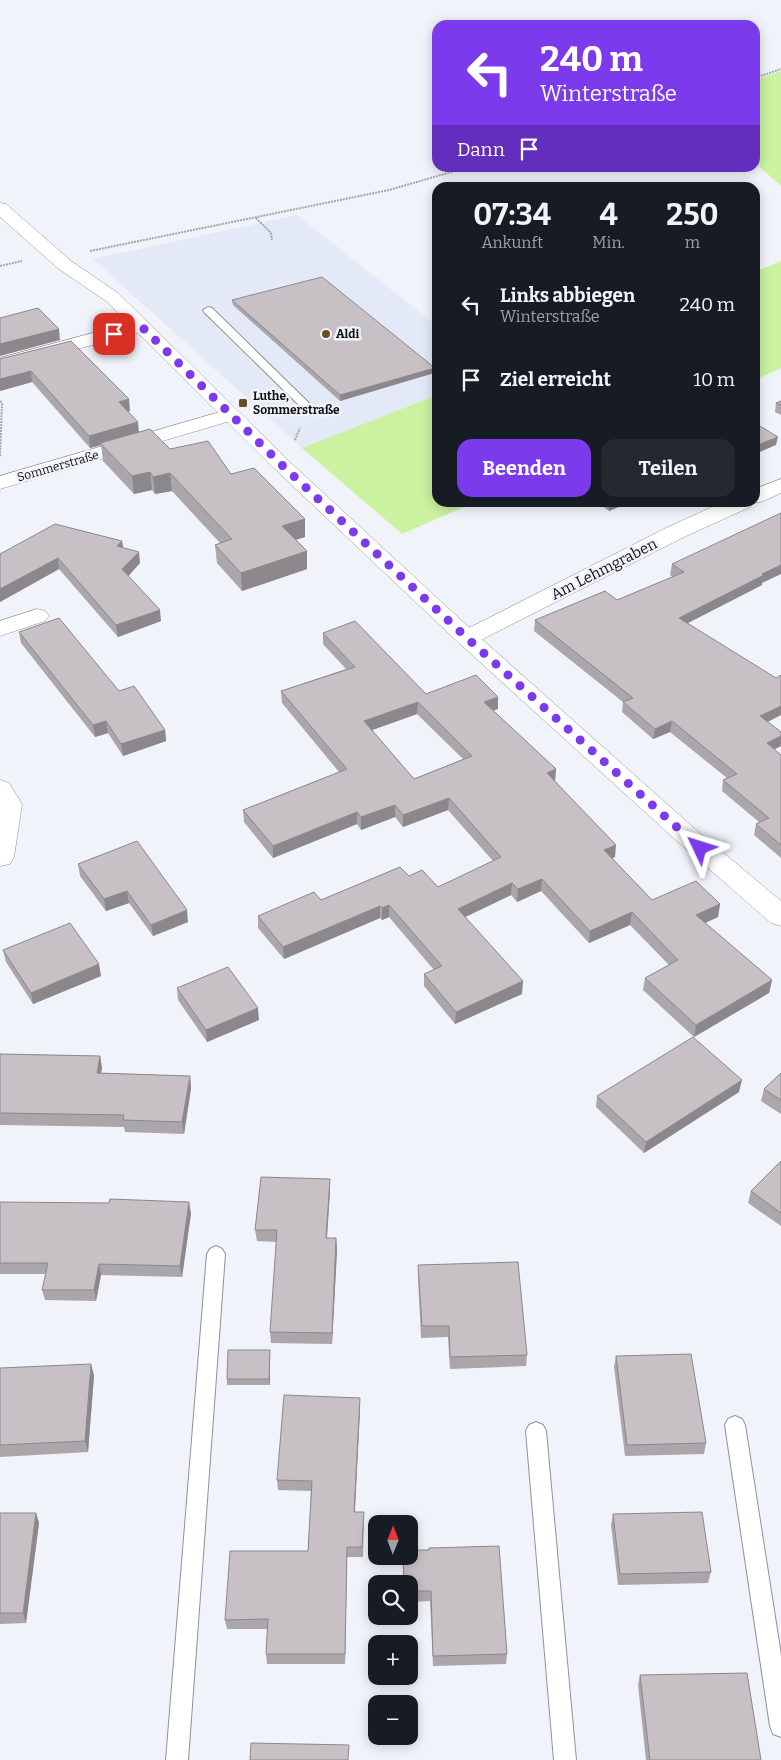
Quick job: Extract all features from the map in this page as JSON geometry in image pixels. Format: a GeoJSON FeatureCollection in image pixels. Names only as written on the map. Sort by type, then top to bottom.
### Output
{"type":"FeatureCollection","features":[{"type":"Feature","properties":{"kind":"street"},"geometry":{"type":"LineString","coordinates":[[0,208],[56,257],[112,297],[230,415],[467,638],[686,835],[781,916]]}},
{"type":"Feature","properties":{"kind":"street"},"geometry":{"type":"LineString","coordinates":[[0,364],[141,326]]}},
{"type":"Feature","properties":{"kind":"street","name":"Sommerstraße"},"geometry":{"type":"LineString","coordinates":[[0,483],[230,415]]}},
{"type":"Feature","properties":{"kind":"street"},"geometry":{"type":"LineString","coordinates":[[760,495],[781,485]]}},
{"type":"Feature","properties":{"kind":"street","name":"Am Lehmgraben"},"geometry":{"type":"LineString","coordinates":[[467,638],[674,533],[731,507]]}},
{"type":"Feature","properties":{"kind":"street"},"geometry":{"type":"LineString","coordinates":[[0,629],[37,616]]}},
{"type":"Feature","properties":{"kind":"street"},"geometry":{"type":"LineString","coordinates":[[0,789],[9,804],[0,857]]}},
{"type":"Feature","properties":{"kind":"lane"},"geometry":{"type":"LineString","coordinates":[[208,310],[308,408]]}},
{"type":"Feature","properties":{"kind":"lane"},"geometry":{"type":"LineString","coordinates":[[177,1760],[216,1254]]}},
{"type":"Feature","properties":{"kind":"lane"},"geometry":{"type":"LineString","coordinates":[[735,1425],[781,1726]]}},
{"type":"Feature","properties":{"kind":"lane"},"geometry":{"type":"LineString","coordinates":[[536,1432],[565,1760]]}},
{"type":"Feature","properties":{"kind":"path"},"geometry":{"type":"LineString","coordinates":[[760,76],[781,69]]}},
{"type":"Feature","properties":{"kind":"path"},"geometry":{"type":"LineString","coordinates":[[56,257],[389,190],[451,172]]}},
{"type":"Feature","properties":{"kind":"path"},"geometry":{"type":"LineString","coordinates":[[256,218],[271,233],[272,240]]}},
{"type":"Feature","properties":{"kind":"path"},"geometry":{"type":"LineString","coordinates":[[0,401],[2,403],[0,460]]}},
{"type":"Feature","properties":{"kind":"shaded area"},"geometry":{"type":"Polygon","coordinates":[[[297,215],[432,322],[432,397],[302,448],[93,259],[297,215]]]}},
{"type":"Feature","properties":{"kind":"green space"},"geometry":{"type":"Polygon","coordinates":[[[781,71],[781,186],[760,167],[760,78],[781,71]]]}},
{"type":"Feature","properties":{"kind":"green space"},"geometry":{"type":"Polygon","coordinates":[[[781,261],[781,368],[760,378],[760,270],[781,261]]]}},
{"type":"Feature","properties":{"kind":"green space"},"geometry":{"type":"Polygon","coordinates":[[[432,397],[432,507],[464,507],[402,534],[302,448],[432,397]]]}},
{"type":"Feature","properties":{"kind":"building"},"geometry":{"type":"Polygon","coordinates":[[[322,277],[432,366],[432,369],[340,395],[232,300],[322,277]]]}},
{"type":"Feature","properties":{"kind":"building"},"geometry":{"type":"Polygon","coordinates":[[[38,308],[59,329],[0,344],[0,318],[38,308]]]}},
{"type":"Feature","properties":{"kind":"building"},"geometry":{"type":"Polygon","coordinates":[[[71,341],[129,399],[119,402],[138,422],[89,436],[31,371],[0,379],[0,359],[71,341]]]}},
{"type":"Feature","properties":{"kind":"building"},"geometry":{"type":"Polygon","coordinates":[[[760,426],[778,437],[760,444],[760,426]]]}},
{"type":"Feature","properties":{"kind":"building"},"geometry":{"type":"Polygon","coordinates":[[[150,429],[170,449],[208,441],[231,474],[254,468],[305,519],[282,526],[307,551],[241,573],[215,545],[232,539],[170,473],[153,477],[150,472],[132,476],[100,443],[150,429]]]}},
{"type":"Feature","properties":{"kind":"building"},"geometry":{"type":"Polygon","coordinates":[[[781,513],[781,565],[679,618],[776,678],[781,675],[781,706],[760,716],[781,732],[781,736],[767,743],[781,755],[781,845],[756,824],[769,818],[723,780],[737,774],[672,721],[655,729],[623,702],[633,698],[535,620],[605,591],[617,600],[684,572],[672,564],[781,513]]]}},
{"type":"Feature","properties":{"kind":"building"},"geometry":{"type":"Polygon","coordinates":[[[55,524],[122,541],[117,546],[139,552],[122,569],[160,610],[116,625],[58,558],[0,589],[0,554],[55,524]]]}},
{"type":"Feature","properties":{"kind":"building"},"geometry":{"type":"Polygon","coordinates":[[[59,618],[119,691],[134,686],[165,730],[121,744],[106,721],[93,725],[19,632],[59,618]]]}},
{"type":"Feature","properties":{"kind":"building"},"geometry":{"type":"Polygon","coordinates":[[[355,621],[426,694],[476,675],[498,697],[484,702],[556,769],[547,773],[616,845],[604,850],[652,900],[696,881],[720,904],[696,915],[772,980],[696,1025],[645,978],[678,960],[632,912],[590,931],[542,879],[518,889],[512,883],[458,909],[523,981],[456,1012],[424,974],[442,966],[389,905],[382,908],[380,906],[283,947],[258,916],[314,892],[321,900],[400,867],[409,876],[422,870],[438,887],[501,857],[449,798],[403,815],[395,805],[361,817],[357,812],[273,846],[243,810],[347,769],[281,691],[355,667],[323,633],[355,621]],[[418,702],[364,721],[414,779],[472,756],[418,702]]]}},
{"type":"Feature","properties":{"kind":"building"},"geometry":{"type":"Polygon","coordinates":[[[137,841],[187,910],[151,925],[127,891],[104,899],[78,864],[137,841]]]}},
{"type":"Feature","properties":{"kind":"building"},"geometry":{"type":"Polygon","coordinates":[[[70,923],[99,964],[31,993],[3,950],[70,923]]]}},
{"type":"Feature","properties":{"kind":"building"},"geometry":{"type":"Polygon","coordinates":[[[228,967],[258,1008],[206,1030],[177,988],[228,967]]]}},
{"type":"Feature","properties":{"kind":"building"},"geometry":{"type":"Polygon","coordinates":[[[693,1037],[742,1080],[646,1142],[597,1096],[693,1037]]]}},
{"type":"Feature","properties":{"kind":"building"},"geometry":{"type":"Polygon","coordinates":[[[0,1054],[100,1056],[97,1073],[190,1076],[182,1122],[123,1120],[124,1115],[0,1113],[0,1054]]]}},
{"type":"Feature","properties":{"kind":"building"},"geometry":{"type":"Polygon","coordinates":[[[781,1073],[781,1100],[764,1089],[781,1073]]]}},
{"type":"Feature","properties":{"kind":"building"},"geometry":{"type":"Polygon","coordinates":[[[781,1161],[781,1213],[751,1191],[781,1161]]]}},
{"type":"Feature","properties":{"kind":"building"},"geometry":{"type":"Polygon","coordinates":[[[261,1177],[330,1179],[326,1238],[336,1238],[332,1333],[270,1332],[277,1230],[255,1230],[261,1177]]]}},
{"type":"Feature","properties":{"kind":"building"},"geometry":{"type":"Polygon","coordinates":[[[110,1199],[189,1202],[180,1266],[99,1264],[94,1290],[42,1290],[48,1263],[0,1263],[0,1202],[109,1203],[110,1199]]]}},
{"type":"Feature","properties":{"kind":"building"},"geometry":{"type":"Polygon","coordinates":[[[518,1262],[527,1355],[450,1357],[449,1326],[422,1326],[418,1265],[518,1262]]]}},
{"type":"Feature","properties":{"kind":"building"},"geometry":{"type":"Polygon","coordinates":[[[228,1350],[270,1350],[269,1379],[227,1379],[228,1350]]]}},
{"type":"Feature","properties":{"kind":"building"},"geometry":{"type":"Polygon","coordinates":[[[691,1354],[706,1443],[627,1445],[616,1356],[691,1354]]]}},
{"type":"Feature","properties":{"kind":"building"},"geometry":{"type":"Polygon","coordinates":[[[91,1364],[85,1441],[0,1445],[0,1368],[91,1364]]]}},
{"type":"Feature","properties":{"kind":"building"},"geometry":{"type":"Polygon","coordinates":[[[284,1395],[360,1398],[354,1512],[364,1512],[362,1547],[347,1547],[345,1654],[266,1654],[268,1619],[225,1620],[230,1551],[308,1551],[312,1481],[277,1480],[284,1395]]]}},
{"type":"Feature","properties":{"kind":"building"},"geometry":{"type":"Polygon","coordinates":[[[702,1512],[711,1572],[620,1574],[613,1514],[702,1512]]]}},
{"type":"Feature","properties":{"kind":"building"},"geometry":{"type":"Polygon","coordinates":[[[0,1513],[36,1513],[23,1613],[0,1613],[0,1513]]]}},
{"type":"Feature","properties":{"kind":"building"},"geometry":{"type":"Polygon","coordinates":[[[499,1546],[507,1654],[433,1656],[431,1591],[418,1591],[418,1575],[404,1575],[403,1565],[418,1565],[418,1550],[429,1550],[429,1548],[499,1546]]]}},
{"type":"Feature","properties":{"kind":"building"},"geometry":{"type":"Polygon","coordinates":[[[747,1673],[761,1760],[650,1760],[640,1675],[747,1673]]]}},
{"type":"Feature","properties":{"kind":"building"},"geometry":{"type":"Polygon","coordinates":[[[251,1743],[349,1745],[348,1760],[250,1760],[251,1743]]]}},
{"type":"Feature","properties":{"kind":"place","name":"Aldi"},"geometry":{"type":"Point","coordinates":[326,334]}},
{"type":"Feature","properties":{"kind":"place","name":"Luthe, Sommerstraße"},"geometry":{"type":"Point","coordinates":[243,403]}},
{"type":"Feature","properties":{"kind":"route"},"geometry":{"type":"LineString","coordinates":[[114,334],[141,326],[285,468],[467,638],[700,848]]}}]}
